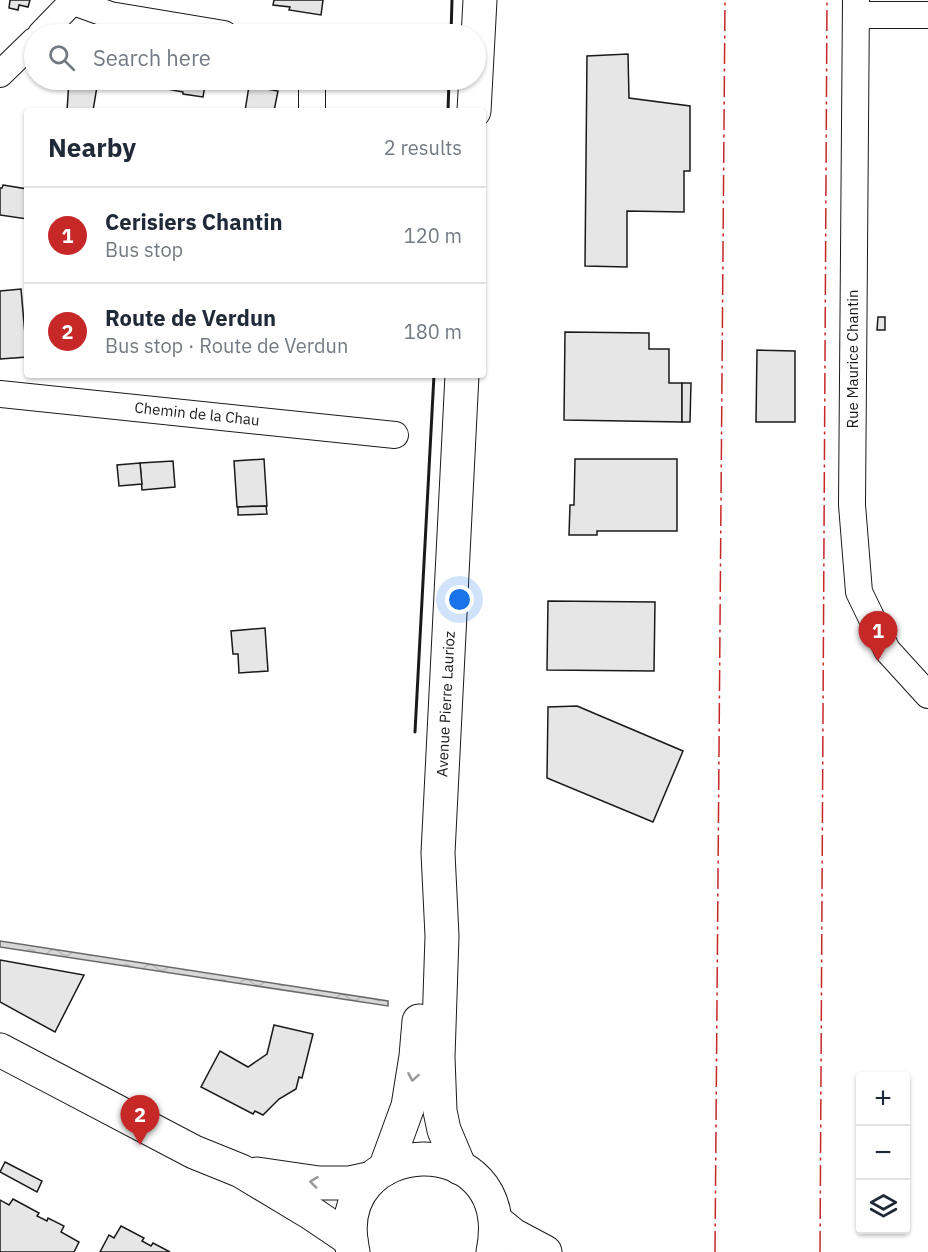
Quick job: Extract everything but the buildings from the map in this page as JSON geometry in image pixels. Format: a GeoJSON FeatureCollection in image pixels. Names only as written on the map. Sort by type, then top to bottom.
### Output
{"type":"FeatureCollection","features":[{"type":"Feature","properties":{"kind":"main road"},"geometry":{"type":"LineString","coordinates":[[479,24],[480,0]]}},
{"type":"Feature","properties":{"kind":"main road"},"geometry":{"type":"LineString","coordinates":[[474,108],[475,90]]}},
{"type":"Feature","properties":{"kind":"main road","name":"Avenue Pierre Laurioz"},"geometry":{"type":"LineString","coordinates":[[460,1168],[444,1130],[440,1111],[438,1057],[442,936],[438,853],[462,378]]}},
{"type":"Feature","properties":{"kind":"main road","name":"Avenue Pierre Laurioz"},"geometry":{"type":"LineString","coordinates":[[352,1246],[352,1213],[360,1194],[379,1173],[408,1106],[416,1056],[422,934],[438,853]]}},
{"type":"Feature","properties":{"kind":"main road"},"geometry":{"type":"LineString","coordinates":[[0,1050],[194,1152],[241,1171],[328,1224],[352,1246]]}},
{"type":"Feature","properties":{"kind":"main road"},"geometry":{"type":"LineString","coordinates":[[241,1171],[320,1183],[349,1183],[379,1173],[409,1159],[435,1158],[460,1168],[473,1177],[484,1190],[492,1205],[494,1236],[513,1235],[545,1252]]}},
{"type":"Feature","properties":{"kind":"street"},"geometry":{"type":"LineString","coordinates":[[51,24],[74,1],[110,15],[164,24]]}},
{"type":"Feature","properties":{"kind":"street"},"geometry":{"type":"LineString","coordinates":[[856,8],[928,15]]}},
{"type":"Feature","properties":{"kind":"street","name":"Rue Maurice Chantin"},"geometry":{"type":"LineString","coordinates":[[856,8],[852,505],[859,592],[887,650],[928,695]]}},
{"type":"Feature","properties":{"kind":"street"},"geometry":{"type":"LineString","coordinates":[[0,74],[24,51]]}},
{"type":"Feature","properties":{"kind":"street"},"geometry":{"type":"LineString","coordinates":[[312,90],[312,108]]}},
{"type":"Feature","properties":{"kind":"street","name":"Chemin de la Chau"},"geometry":{"type":"LineString","coordinates":[[0,394],[394,435]]}},
{"type":"Feature","properties":{"kind":"water"},"geometry":{"type":"Polygon","coordinates":[[[0,941],[388,1001],[388,1006],[0,947],[0,941]]]}},
{"type":"Feature","properties":{"kind":"wall"},"geometry":{"type":"LineString","coordinates":[[451,24],[452,0]]}},
{"type":"Feature","properties":{"kind":"wall"},"geometry":{"type":"LineString","coordinates":[[448,108],[449,90]]}},
{"type":"Feature","properties":{"kind":"wall"},"geometry":{"type":"LineString","coordinates":[[415,732],[434,378]]}},
{"type":"Feature","properties":{"kind":"power"},"geometry":{"type":"LineString","coordinates":[[715,1252],[725,0]]}},
{"type":"Feature","properties":{"kind":"power"},"geometry":{"type":"LineString","coordinates":[[820,1252],[827,0]]}},
{"type":"Feature","properties":{"kind":"place","name":"Cerisiers Chantin"},"geometry":{"type":"Point","coordinates":[878,661]}},
{"type":"Feature","properties":{"kind":"place","name":"Route de Verdun"},"geometry":{"type":"Point","coordinates":[140,1145]}}]}
